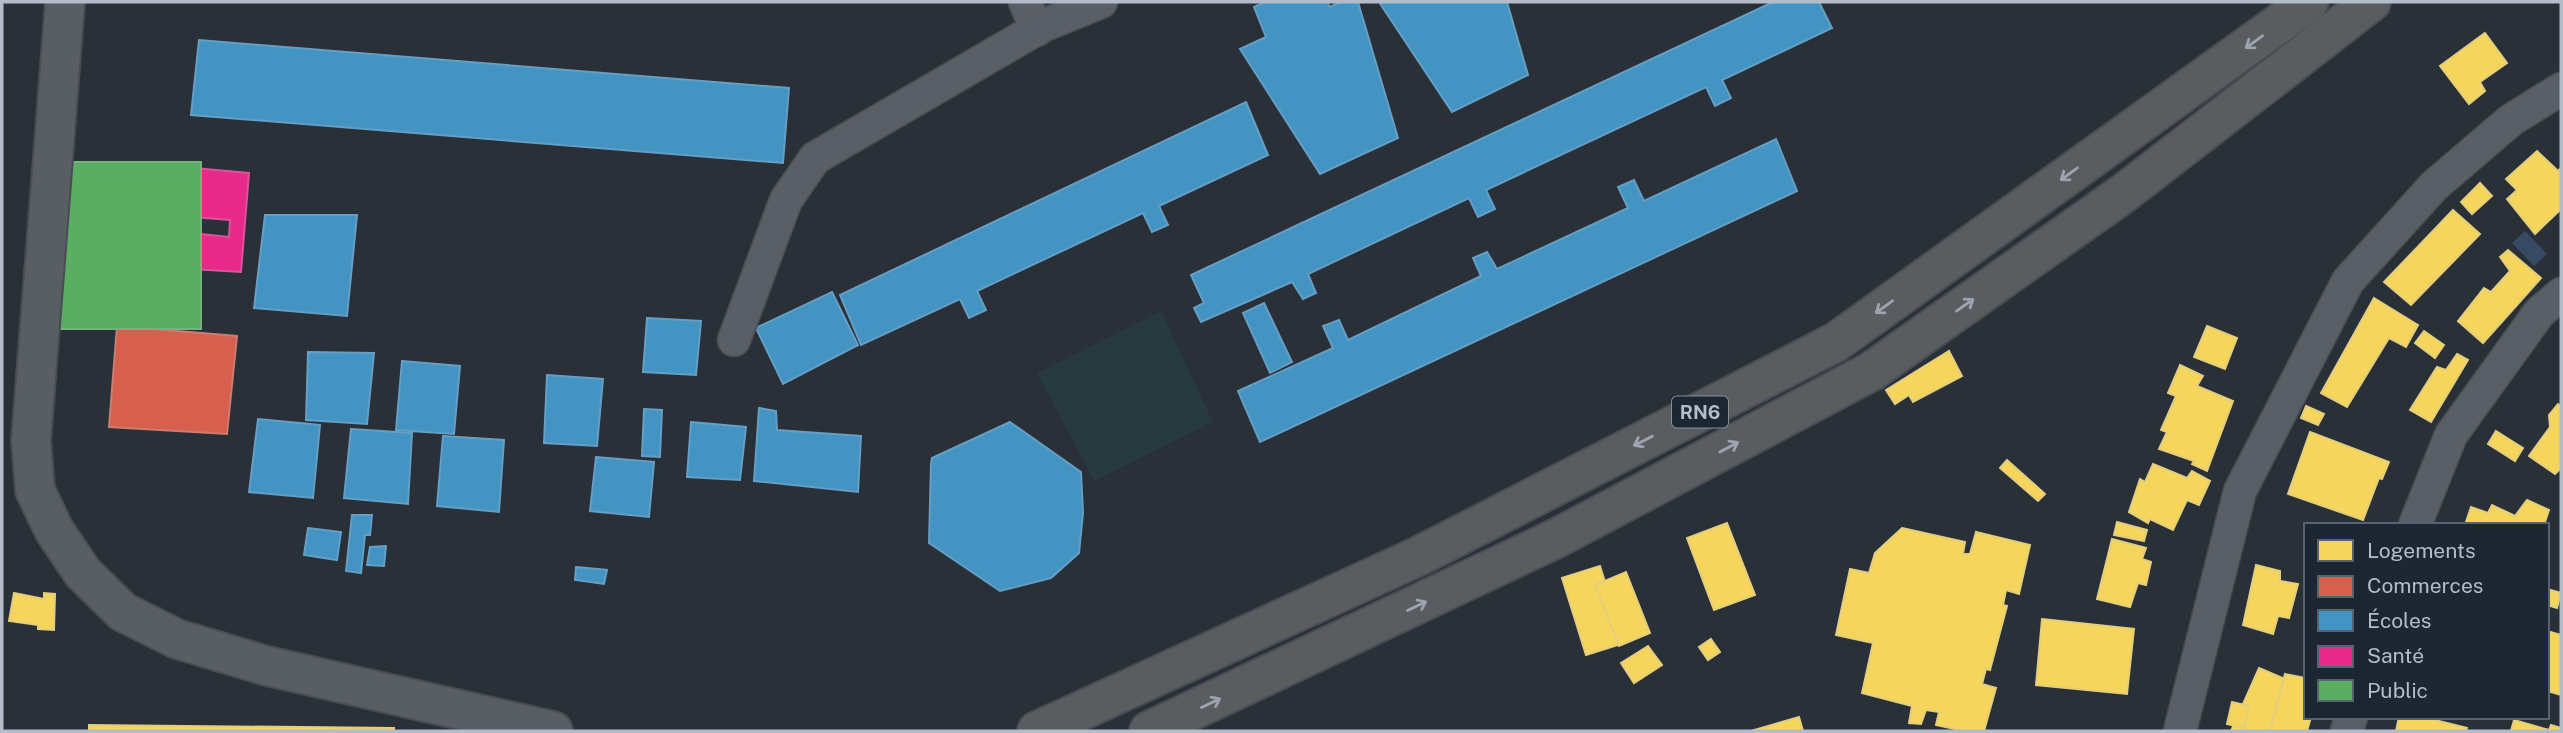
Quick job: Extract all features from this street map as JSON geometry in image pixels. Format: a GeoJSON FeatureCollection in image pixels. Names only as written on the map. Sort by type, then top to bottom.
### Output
{"type":"FeatureCollection","features":[{"type":"Feature","properties":{"kind":"highway","name":"RN6"},"geometry":{"type":"LineString","coordinates":[[1037,731],[1419,556],[1836,342],[2309,2]]}},
{"type":"Feature","properties":{"kind":"highway","name":"RN6"},"geometry":{"type":"LineString","coordinates":[[1149,731],[1557,538],[1872,371],[2124,192],[2371,2]]}},
{"type":"Feature","properties":{"kind":"street"},"geometry":{"type":"LineString","coordinates":[[65,2],[31,441],[35,490],[54,530],[83,573],[123,612],[177,639],[267,666],[553,731]]}},
{"type":"Feature","properties":{"kind":"street"},"geometry":{"type":"LineString","coordinates":[[734,340],[786,200],[815,158],[1031,16],[1101,2]]}},
{"type":"Feature","properties":{"kind":"street"},"geometry":{"type":"LineString","coordinates":[[2180,731],[2240,491],[2348,281],[2434,186],[2511,120],[2561,89]]}},
{"type":"Feature","properties":{"kind":"street"},"geometry":{"type":"LineString","coordinates":[[2416,523],[2451,435],[2539,313],[2561,294]]}},
{"type":"Feature","properties":{"kind":"green space"},"geometry":{"type":"Polygon","coordinates":[[[1161,311],[1213,422],[1094,481],[1037,373],[1161,311]]]}},
{"type":"Feature","properties":{"kind":"water"},"geometry":{"type":"Polygon","coordinates":[[[2525,231],[2547,254],[2534,266],[2512,243],[2525,231]]]}},
{"type":"Feature","properties":{"kind":"building: Logements"},"geometry":{"type":"Polygon","coordinates":[[[2485,33],[2507,63],[2480,82],[2485,91],[2469,104],[2440,66],[2485,33]]]}},
{"type":"Feature","properties":{"kind":"building: Logements"},"geometry":{"type":"Polygon","coordinates":[[[2537,151],[2558,171],[2561,168],[2561,209],[2535,234],[2507,199],[2517,190],[2506,179],[2537,151]]]}},
{"type":"Feature","properties":{"kind":"building: Logements"},"geometry":{"type":"Polygon","coordinates":[[[2480,183],[2492,196],[2472,214],[2461,202],[2480,183]]]}},
{"type":"Feature","properties":{"kind":"building: Logements"},"geometry":{"type":"Polygon","coordinates":[[[2453,210],[2480,234],[2411,305],[2384,282],[2453,210]]]}},
{"type":"Feature","properties":{"kind":"building: Logements"},"geometry":{"type":"Polygon","coordinates":[[[2508,250],[2541,278],[2483,343],[2458,321],[2484,288],[2491,292],[2510,271],[2500,257],[2508,250]]]}},
{"type":"Feature","properties":{"kind":"building: Logements"},"geometry":{"type":"Polygon","coordinates":[[[2374,298],[2418,325],[2406,347],[2389,338],[2347,407],[2321,393],[2374,298]]]}},
{"type":"Feature","properties":{"kind":"building: Logements"},"geometry":{"type":"Polygon","coordinates":[[[2207,326],[2237,338],[2225,369],[2194,357],[2207,326]]]}},
{"type":"Feature","properties":{"kind":"building: Logements"},"geometry":{"type":"Polygon","coordinates":[[[2424,331],[2444,345],[2435,358],[2415,343],[2424,331]]]}},
{"type":"Feature","properties":{"kind":"building: Logements"},"geometry":{"type":"Polygon","coordinates":[[[1949,351],[1962,376],[1913,402],[1909,395],[1895,404],[1886,390],[1949,351]]]}},
{"type":"Feature","properties":{"kind":"building: Logements"},"geometry":{"type":"Polygon","coordinates":[[[2457,354],[2468,360],[2431,422],[2410,410],[2437,367],[2446,370],[2457,354]]]}},
{"type":"Feature","properties":{"kind":"building: Logements"},"geometry":{"type":"Polygon","coordinates":[[[2180,365],[2203,376],[2197,386],[2233,401],[2207,471],[2192,464],[2194,461],[2159,449],[2167,432],[2161,430],[2176,396],[2168,393],[2180,365]]]}},
{"type":"Feature","properties":{"kind":"building: Logements"},"geometry":{"type":"Polygon","coordinates":[[[2558,404],[2561,406],[2561,468],[2555,474],[2529,456],[2550,427],[2549,415],[2558,404]]]}},
{"type":"Feature","properties":{"kind":"building: Logements"},"geometry":{"type":"Polygon","coordinates":[[[2306,406],[2324,414],[2318,425],[2301,418],[2306,406]]]}},
{"type":"Feature","properties":{"kind":"building: Logements"},"geometry":{"type":"Polygon","coordinates":[[[2496,431],[2523,448],[2515,461],[2488,444],[2496,431]]]}},
{"type":"Feature","properties":{"kind":"building: Logements"},"geometry":{"type":"Polygon","coordinates":[[[2310,432],[2389,462],[2382,479],[2379,478],[2363,520],[2288,494],[2310,432]]]}},
{"type":"Feature","properties":{"kind":"building: Logements"},"geometry":{"type":"Polygon","coordinates":[[[2007,460],[2045,494],[2038,501],[2000,468],[2007,460]]]}},
{"type":"Feature","properties":{"kind":"building: Logements"},"geometry":{"type":"Polygon","coordinates":[[[2153,464],[2187,478],[2192,471],[2210,481],[2199,505],[2187,500],[2173,530],[2150,519],[2148,523],[2129,512],[2140,479],[2145,482],[2153,464]]]}},
{"type":"Feature","properties":{"kind":"building: Logements"},"geometry":{"type":"Polygon","coordinates":[[[2527,500],[2549,510],[2545,523],[2466,523],[2471,507],[2488,513],[2492,505],[2515,516],[2527,500]]]}},
{"type":"Feature","properties":{"kind":"building: Logements"},"geometry":{"type":"Polygon","coordinates":[[[2117,522],[2147,530],[2144,541],[2114,535],[2117,522]]]}},
{"type":"Feature","properties":{"kind":"building: Logements"},"geometry":{"type":"Polygon","coordinates":[[[1727,523],[1755,595],[1714,610],[1687,538],[1727,523]]]}},
{"type":"Feature","properties":{"kind":"building: Logements"},"geometry":{"type":"Polygon","coordinates":[[[1902,528],[1965,542],[1963,554],[1970,554],[1976,532],[2030,545],[2019,594],[2006,590],[2003,605],[2007,606],[1990,670],[1986,669],[1982,684],[1996,688],[1984,731],[1964,731],[1936,725],[1939,712],[1926,710],[1921,724],[1909,723],[1912,706],[1862,693],[1873,643],[1836,635],[1850,569],[1869,573],[1875,553],[1902,528]]]}},
{"type":"Feature","properties":{"kind":"building: Logements"},"geometry":{"type":"Polygon","coordinates":[[[2112,539],[2146,548],[2142,559],[2151,562],[2146,585],[2138,583],[2130,607],[2097,599],[2112,539]]]}},
{"type":"Feature","properties":{"kind":"building: Logements"},"geometry":{"type":"Polygon","coordinates":[[[2256,565],[2280,571],[2280,581],[2298,584],[2289,618],[2278,616],[2273,634],[2243,625],[2256,565]]]}},
{"type":"Feature","properties":{"kind":"building: Logements"},"geometry":{"type":"Polygon","coordinates":[[[1600,566],[1624,643],[1586,655],[1562,578],[1600,566]]]}},
{"type":"Feature","properties":{"kind":"building: Logements"},"geometry":{"type":"Polygon","coordinates":[[[1626,572],[1650,633],[1619,646],[1595,585],[1626,572]]]}},
{"type":"Feature","properties":{"kind":"building: Logements"},"geometry":{"type":"Polygon","coordinates":[[[2549,590],[2561,593],[2557,608],[2549,606],[2549,590]]]}},
{"type":"Feature","properties":{"kind":"building: Logements"},"geometry":{"type":"Polygon","coordinates":[[[14,593],[44,599],[44,593],[55,594],[54,630],[38,629],[38,625],[9,621],[14,593]]]}},
{"type":"Feature","properties":{"kind":"building: Logements"},"geometry":{"type":"Polygon","coordinates":[[[2042,619],[2134,629],[2127,694],[2036,685],[2042,619]]]}},
{"type":"Feature","properties":{"kind":"building: Logements"},"geometry":{"type":"Polygon","coordinates":[[[2549,632],[2561,635],[2561,695],[2549,692],[2549,632]]]}},
{"type":"Feature","properties":{"kind":"building: Logements"},"geometry":{"type":"Polygon","coordinates":[[[1711,639],[1720,652],[1708,660],[1699,647],[1711,639]]]}},
{"type":"Feature","properties":{"kind":"building: Logements"},"geometry":{"type":"Polygon","coordinates":[[[1648,646],[1662,665],[1634,683],[1621,663],[1648,646]]]}},
{"type":"Feature","properties":{"kind":"building: Logements"},"geometry":{"type":"Polygon","coordinates":[[[2259,668],[2301,686],[2281,731],[2231,731],[2259,668]]]}},
{"type":"Feature","properties":{"kind":"building: Logements"},"geometry":{"type":"Polygon","coordinates":[[[2285,674],[2304,678],[2304,719],[2310,719],[2307,731],[2270,731],[2285,674]]]}},
{"type":"Feature","properties":{"kind":"building: Logements"},"geometry":{"type":"Polygon","coordinates":[[[2232,702],[2249,706],[2244,728],[2227,724],[2232,702]]]}},
{"type":"Feature","properties":{"kind":"building: Logements"},"geometry":{"type":"Polygon","coordinates":[[[1799,717],[1803,731],[1751,731],[1799,717]]]}},
{"type":"Feature","properties":{"kind":"building: Logements"},"geometry":{"type":"Polygon","coordinates":[[[2399,719],[2431,719],[2467,728],[2466,731],[2396,731],[2399,719]]]}},
{"type":"Feature","properties":{"kind":"building: Logements"},"geometry":{"type":"Polygon","coordinates":[[[2514,720],[2549,730],[2551,725],[2561,728],[2561,731],[2511,731],[2514,720]]]}},
{"type":"Feature","properties":{"kind":"building: Logements"},"geometry":{"type":"Polygon","coordinates":[[[89,725],[394,728],[394,731],[89,731],[89,725]]]}},
{"type":"Feature","properties":{"kind":"building: Commerces"},"geometry":{"type":"Polygon","coordinates":[[[117,326],[237,336],[227,434],[109,427],[117,326]]]}},
{"type":"Feature","properties":{"kind":"building: Écoles"},"geometry":{"type":"Polygon","coordinates":[[[1265,2],[1327,2],[1330,7],[1340,2],[1358,2],[1398,138],[1320,174],[1240,49],[1266,37],[1254,7],[1265,2]]]}},
{"type":"Feature","properties":{"kind":"building: Écoles"},"geometry":{"type":"Polygon","coordinates":[[[1379,2],[1507,2],[1528,75],[1452,112],[1379,2]]]}},
{"type":"Feature","properties":{"kind":"building: Écoles"},"geometry":{"type":"Polygon","coordinates":[[[1773,2],[1819,2],[1832,28],[1722,80],[1731,98],[1715,106],[1706,87],[1486,190],[1495,209],[1478,217],[1469,198],[1308,274],[1316,293],[1303,299],[1292,282],[1201,322],[1194,308],[1204,303],[1191,275],[1773,2]]]}},
{"type":"Feature","properties":{"kind":"building: Écoles"},"geometry":{"type":"Polygon","coordinates":[[[199,40],[789,88],[783,163],[191,115],[199,40]]]}},
{"type":"Feature","properties":{"kind":"building: Écoles"},"geometry":{"type":"Polygon","coordinates":[[[1246,102],[1268,155],[1159,206],[1168,225],[1152,232],[1143,213],[977,291],[986,310],[969,318],[960,299],[861,345],[840,295],[1246,102]]]}},
{"type":"Feature","properties":{"kind":"building: Écoles"},"geometry":{"type":"Polygon","coordinates":[[[1776,139],[1797,191],[1260,442],[1238,391],[1333,348],[1323,326],[1339,320],[1348,340],[1481,276],[1473,258],[1487,252],[1497,269],[1628,208],[1618,187],[1634,180],[1644,201],[1776,139]]]}},
{"type":"Feature","properties":{"kind":"building: Écoles"},"geometry":{"type":"Polygon","coordinates":[[[265,215],[357,215],[347,316],[254,308],[265,215]]]}},
{"type":"Feature","properties":{"kind":"building: Écoles"},"geometry":{"type":"Polygon","coordinates":[[[832,292],[858,345],[783,384],[756,328],[832,292]]]}},
{"type":"Feature","properties":{"kind":"building: Écoles"},"geometry":{"type":"Polygon","coordinates":[[[1264,303],[1292,362],[1270,373],[1243,313],[1264,303]]]}},
{"type":"Feature","properties":{"kind":"building: Écoles"},"geometry":{"type":"Polygon","coordinates":[[[647,318],[701,321],[696,375],[643,372],[647,318]]]}},
{"type":"Feature","properties":{"kind":"building: Écoles"},"geometry":{"type":"Polygon","coordinates":[[[308,352],[374,353],[367,424],[306,420],[308,352]]]}},
{"type":"Feature","properties":{"kind":"building: Écoles"},"geometry":{"type":"Polygon","coordinates":[[[402,361],[460,366],[454,434],[396,430],[402,361]]]}},
{"type":"Feature","properties":{"kind":"building: Écoles"},"geometry":{"type":"Polygon","coordinates":[[[547,375],[603,379],[597,446],[544,443],[547,375]]]}},
{"type":"Feature","properties":{"kind":"building: Écoles"},"geometry":{"type":"Polygon","coordinates":[[[759,408],[776,411],[777,430],[861,436],[858,492],[754,481],[759,408]]]}},
{"type":"Feature","properties":{"kind":"building: Écoles"},"geometry":{"type":"Polygon","coordinates":[[[644,409],[662,410],[660,457],[642,456],[644,409]]]}},
{"type":"Feature","properties":{"kind":"building: Écoles"},"geometry":{"type":"Polygon","coordinates":[[[258,419],[320,425],[313,498],[249,492],[258,419]]]}},
{"type":"Feature","properties":{"kind":"building: Écoles"},"geometry":{"type":"Polygon","coordinates":[[[691,422],[746,427],[740,480],[687,477],[691,422]]]}},
{"type":"Feature","properties":{"kind":"building: Écoles"},"geometry":{"type":"Polygon","coordinates":[[[1010,422],[1081,472],[1083,513],[1079,553],[1051,578],[1000,591],[929,543],[931,464],[932,458],[1010,422]]]}},
{"type":"Feature","properties":{"kind":"building: Écoles"},"geometry":{"type":"Polygon","coordinates":[[[351,429],[412,433],[408,504],[344,498],[351,429]]]}},
{"type":"Feature","properties":{"kind":"building: Écoles"},"geometry":{"type":"Polygon","coordinates":[[[443,436],[504,440],[499,512],[437,506],[443,436]]]}},
{"type":"Feature","properties":{"kind":"building: Écoles"},"geometry":{"type":"Polygon","coordinates":[[[596,457],[654,462],[649,517],[590,511],[596,457]]]}},
{"type":"Feature","properties":{"kind":"building: Écoles"},"geometry":{"type":"Polygon","coordinates":[[[352,515],[372,515],[370,535],[365,535],[361,573],[346,571],[352,515]]]}},
{"type":"Feature","properties":{"kind":"building: Écoles"},"geometry":{"type":"Polygon","coordinates":[[[308,528],[341,532],[337,560],[304,555],[308,528]]]}},
{"type":"Feature","properties":{"kind":"building: Écoles"},"geometry":{"type":"Polygon","coordinates":[[[386,546],[384,566],[367,565],[370,547],[386,546]]]}},
{"type":"Feature","properties":{"kind":"building: Écoles"},"geometry":{"type":"Polygon","coordinates":[[[576,567],[607,570],[604,584],[575,580],[576,567]]]}},
{"type":"Feature","properties":{"kind":"building: Santé"},"geometry":{"type":"Polygon","coordinates":[[[182,167],[249,173],[241,272],[175,268],[182,167]],[[192,217],[191,233],[229,237],[230,220],[192,217]]]}},
{"type":"Feature","properties":{"kind":"building: Public"},"geometry":{"type":"Polygon","coordinates":[[[49,162],[201,162],[201,329],[49,329],[49,162]]]}}]}
